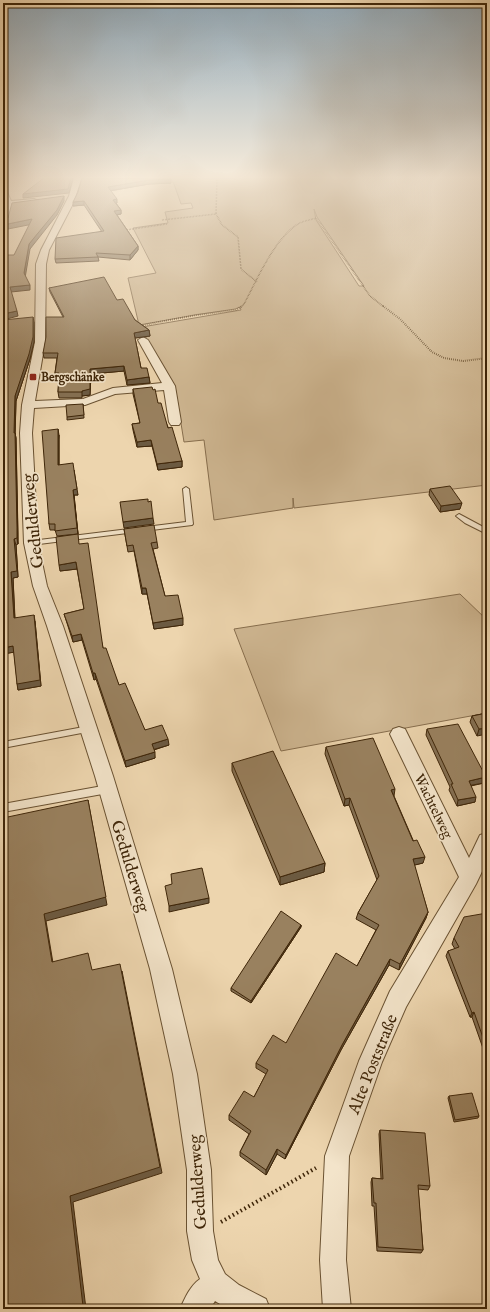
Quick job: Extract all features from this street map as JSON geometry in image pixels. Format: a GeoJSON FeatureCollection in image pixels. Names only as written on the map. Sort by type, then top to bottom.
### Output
{"type":"FeatureCollection","features":[{"type":"Feature","properties":{"kind":"street","name":"Gedulderweg"},"geometry":{"type":"LineString","coordinates":[[49,239],[42,256],[37,317],[39,356],[28,405],[26,433],[31,543],[40,586],[55,626],[108,789],[161,969],[185,1074],[199,1170],[200,1231],[205,1260],[215,1284],[229,1295],[256,1309]]}},
{"type":"Feature","properties":{"kind":"street"},"geometry":{"type":"LineString","coordinates":[[143,340],[169,386],[175,422]]}},
{"type":"Feature","properties":{"kind":"street"},"geometry":{"type":"LineString","coordinates":[[28,405],[85,402],[113,392],[169,386]]}},
{"type":"Feature","properties":{"kind":"street","name":"Wachtelweg"},"geometry":{"type":"LineString","coordinates":[[399,734],[469,878]]}},
{"type":"Feature","properties":{"kind":"street","name":"Alte Poststraße"},"geometry":{"type":"LineString","coordinates":[[337,1309],[333,1260],[337,1156],[371,1061],[398,1000],[428,944],[469,878],[487,841]]}},
{"type":"Feature","properties":{"kind":"street"},"geometry":{"type":"LineString","coordinates":[[194,1309],[205,1292],[215,1284]]}},
{"type":"Feature","properties":{"kind":"lane"},"geometry":{"type":"LineString","coordinates":[[31,543],[190,524],[186,490]]}},
{"type":"Feature","properties":{"kind":"lane"},"geometry":{"type":"LineString","coordinates":[[459,516],[467,522],[487,532]]}},
{"type":"Feature","properties":{"kind":"lane"},"geometry":{"type":"LineString","coordinates":[[3,745],[89,729]]}},
{"type":"Feature","properties":{"kind":"lane"},"geometry":{"type":"LineString","coordinates":[[3,808],[108,789]]}},
{"type":"Feature","properties":{"kind":"path"},"geometry":{"type":"LineString","coordinates":[[238,239],[241,269],[257,282]]}},
{"type":"Feature","properties":{"kind":"path"},"geometry":{"type":"LineString","coordinates":[[138,326],[196,315],[236,310],[244,304],[283,239]]}},
{"type":"Feature","properties":{"kind":"path"},"geometry":{"type":"LineString","coordinates":[[331,239],[370,296],[400,319],[432,352],[444,358],[463,361],[487,358]]}},
{"type":"Feature","properties":{"kind":"path"},"geometry":{"type":"LineString","coordinates":[[200,1231],[222,1222],[337,1156]]}},
{"type":"Feature","properties":{"kind":"shaded area"},"geometry":{"type":"Polygon","coordinates":[[[139,239],[329,239],[359,286],[364,286],[332,239],[487,239],[487,485],[294,508],[293,498],[293,508],[214,520],[204,440],[184,442],[175,386],[144,338],[147,337],[142,327],[241,310],[240,307],[139,325],[128,278],[156,273],[139,239]]]}},
{"type":"Feature","properties":{"kind":"shaded area"},"geometry":{"type":"Polygon","coordinates":[[[460,594],[487,620],[487,713],[281,751],[234,629],[460,594]]]}},
{"type":"Feature","properties":{"kind":"building"},"geometry":{"type":"Polygon","coordinates":[[[22,239],[33,239],[29,244],[24,273],[30,285],[10,287],[17,311],[3,314],[3,255],[14,255],[22,239]]]}},
{"type":"Feature","properties":{"kind":"building"},"geometry":{"type":"Polygon","coordinates":[[[56,239],[133,239],[138,246],[130,255],[96,253],[98,257],[55,259],[56,239]]]}},
{"type":"Feature","properties":{"kind":"building"},"geometry":{"type":"Polygon","coordinates":[[[104,277],[117,300],[123,299],[135,320],[149,330],[134,333],[141,368],[147,368],[149,377],[127,380],[124,366],[90,369],[90,389],[82,392],[58,392],[59,373],[55,373],[58,353],[43,353],[46,337],[46,317],[64,317],[49,288],[104,277]]]}},
{"type":"Feature","properties":{"kind":"building"},"geometry":{"type":"Polygon","coordinates":[[[33,317],[33,337],[15,396],[14,433],[17,538],[14,539],[17,571],[11,572],[14,618],[34,615],[40,680],[17,684],[13,646],[3,648],[3,320],[33,317]]]}},
{"type":"Feature","properties":{"kind":"building"},"geometry":{"type":"Polygon","coordinates":[[[152,387],[153,390],[155,389],[158,403],[161,403],[168,428],[172,427],[182,461],[157,464],[151,440],[137,442],[132,424],[140,423],[133,389],[152,387]]]}},
{"type":"Feature","properties":{"kind":"building"},"geometry":{"type":"Polygon","coordinates":[[[83,404],[84,415],[67,417],[66,405],[83,404]]]}},
{"type":"Feature","properties":{"kind":"building"},"geometry":{"type":"Polygon","coordinates":[[[58,429],[58,465],[73,463],[77,489],[73,490],[77,528],[55,531],[55,524],[49,524],[42,431],[58,429]]]}},
{"type":"Feature","properties":{"kind":"building"},"geometry":{"type":"Polygon","coordinates":[[[450,486],[462,503],[441,506],[430,489],[450,486]]]}},
{"type":"Feature","properties":{"kind":"building"},"geometry":{"type":"Polygon","coordinates":[[[148,499],[148,502],[151,501],[153,518],[123,522],[120,502],[148,499]]]}},
{"type":"Feature","properties":{"kind":"building"},"geometry":{"type":"Polygon","coordinates":[[[154,525],[157,542],[151,543],[165,596],[178,595],[183,618],[153,623],[146,588],[142,588],[133,545],[127,546],[124,529],[154,525]]]}},
{"type":"Feature","properties":{"kind":"building"},"geometry":{"type":"Polygon","coordinates":[[[78,534],[79,544],[88,543],[103,648],[106,648],[119,685],[125,683],[145,730],[162,725],[168,739],[152,744],[155,752],[125,761],[95,673],[93,673],[81,634],[72,636],[64,614],[84,609],[76,562],[59,565],[56,537],[78,534]]]}},
{"type":"Feature","properties":{"kind":"building"},"geometry":{"type":"Polygon","coordinates":[[[487,713],[487,728],[479,729],[472,716],[487,713]]]}},
{"type":"Feature","properties":{"kind":"building"},"geometry":{"type":"Polygon","coordinates":[[[458,724],[486,777],[469,781],[476,797],[458,800],[451,784],[453,784],[427,729],[458,724]]]}},
{"type":"Feature","properties":{"kind":"building"},"geometry":{"type":"Polygon","coordinates":[[[373,738],[395,789],[391,790],[413,841],[417,840],[425,857],[413,859],[428,912],[400,964],[390,959],[342,1045],[286,1155],[277,1149],[266,1170],[240,1152],[251,1131],[229,1115],[244,1091],[254,1097],[268,1070],[256,1063],[273,1035],[286,1043],[336,953],[357,966],[379,925],[358,913],[379,876],[350,798],[345,799],[326,747],[373,738]]]}},
{"type":"Feature","properties":{"kind":"building"},"geometry":{"type":"Polygon","coordinates":[[[273,751],[325,863],[280,877],[232,763],[273,751]]]}},
{"type":"Feature","properties":{"kind":"building"},"geometry":{"type":"Polygon","coordinates":[[[88,800],[106,897],[44,914],[52,962],[88,953],[92,970],[120,964],[160,1167],[70,1196],[83,1306],[74,1309],[3,1309],[3,818],[88,800]]]}},
{"type":"Feature","properties":{"kind":"building"},"geometry":{"type":"Polygon","coordinates":[[[202,868],[209,898],[169,906],[165,886],[172,884],[171,874],[202,868]]]}},
{"type":"Feature","properties":{"kind":"building"},"geometry":{"type":"Polygon","coordinates":[[[281,911],[301,925],[251,1001],[231,988],[281,911]]]}},
{"type":"Feature","properties":{"kind":"building"},"geometry":{"type":"Polygon","coordinates":[[[487,913],[487,1049],[474,1012],[472,1013],[448,951],[459,947],[454,938],[464,917],[487,913]]]}},
{"type":"Feature","properties":{"kind":"building"},"geometry":{"type":"Polygon","coordinates":[[[472,1093],[479,1116],[455,1120],[449,1096],[472,1093]]]}},
{"type":"Feature","properties":{"kind":"building"},"geometry":{"type":"Polygon","coordinates":[[[380,1130],[425,1133],[430,1186],[418,1185],[423,1250],[378,1247],[376,1203],[374,1203],[372,1178],[383,1179],[380,1130]]]}},
{"type":"Feature","properties":{"kind":"building"},"geometry":{"type":"Polygon","coordinates":[[[435,1305],[436,1309],[415,1309],[435,1305]]]}},
{"type":"Feature","properties":{"kind":"place","name":"Bergschänke"},"geometry":{"type":"Point","coordinates":[33,377]}}]}
